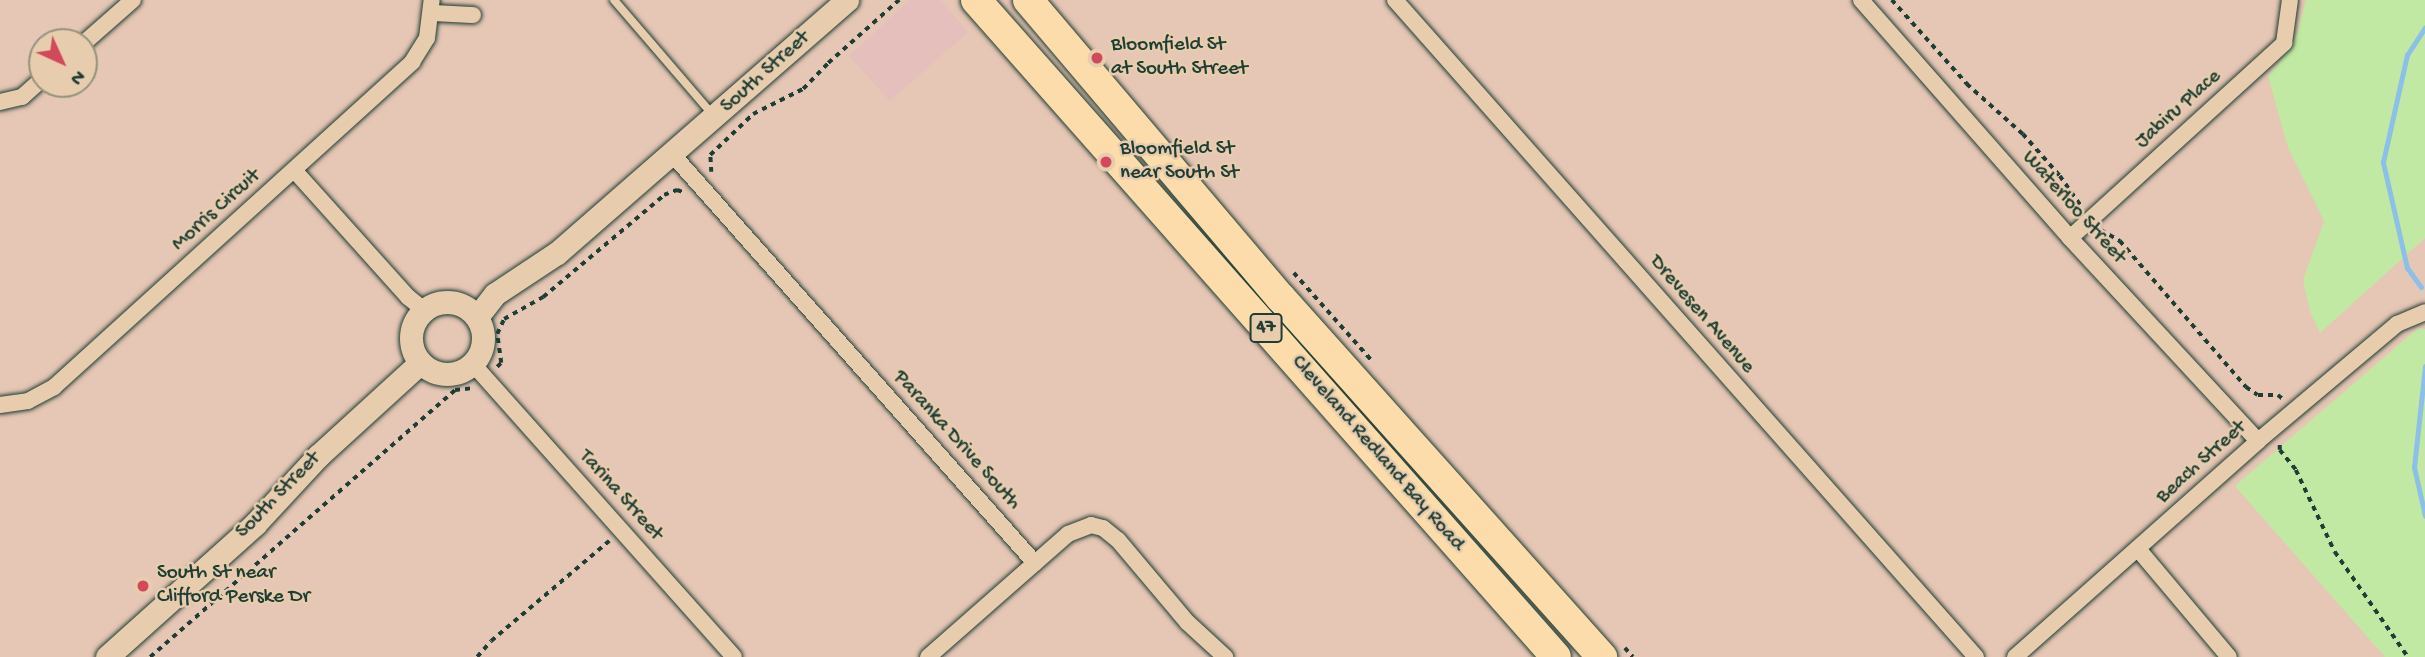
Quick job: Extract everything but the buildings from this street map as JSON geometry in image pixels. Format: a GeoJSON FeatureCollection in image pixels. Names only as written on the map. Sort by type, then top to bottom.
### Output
{"type":"FeatureCollection","features":[{"type":"Feature","properties":{"kind":"highway","name":"Cleveland Redland Bay Road"},"geometry":{"type":"LineString","coordinates":[[976,0],[1556,657]]}},
{"type":"Feature","properties":{"kind":"highway","name":"Cleveland Redland Bay Road"},"geometry":{"type":"LineString","coordinates":[[1028,0],[1281,298],[1610,649]]}},
{"type":"Feature","properties":{"kind":"street"},"geometry":{"type":"LineString","coordinates":[[98,31],[133,0]]}},
{"type":"Feature","properties":{"kind":"street","name":"South Street"},"geometry":{"type":"LineString","coordinates":[[477,317],[505,286],[557,253],[673,155],[847,0]]}},
{"type":"Feature","properties":{"kind":"street","name":"Drevesen Avenue"},"geometry":{"type":"LineString","coordinates":[[1395,0],[1976,657]]}},
{"type":"Feature","properties":{"kind":"street","name":"Waterloo Street"},"geometry":{"type":"LineString","coordinates":[[1861,0],[2070,238],[2258,441]]}},
{"type":"Feature","properties":{"kind":"street","name":"Jabiru Place"},"geometry":{"type":"LineString","coordinates":[[2070,238],[2284,43],[2290,0]]}},
{"type":"Feature","properties":{"kind":"street","name":"Morris Circuit"},"geometry":{"type":"LineString","coordinates":[[0,405],[28,401],[54,387],[412,62],[427,38],[432,7],[473,15]]}},
{"type":"Feature","properties":{"kind":"street"},"geometry":{"type":"LineString","coordinates":[[0,102],[22,97],[28,92]]}},
{"type":"Feature","properties":{"kind":"street","name":"Paranka Drive South"},"geometry":{"type":"LineString","coordinates":[[673,155],[1035,563]]}},
{"type":"Feature","properties":{"kind":"street"},"geometry":{"type":"LineString","coordinates":[[293,170],[408,297],[424,310]]}},
{"type":"Feature","properties":{"kind":"street"},"geometry":{"type":"LineString","coordinates":[[446,302],[468,308],[477,317],[484,341],[479,371],[446,375],[432,372],[420,363],[413,351],[410,336],[414,321],[424,310],[446,302]]}},
{"type":"Feature","properties":{"kind":"street","name":"Beach Street"},"geometry":{"type":"LineString","coordinates":[[2015,657],[2284,419],[2398,324],[2425,312]]}},
{"type":"Feature","properties":{"kind":"street","name":"South Street"},"geometry":{"type":"LineString","coordinates":[[107,657],[255,524],[317,456],[420,363]]}},
{"type":"Feature","properties":{"kind":"street","name":"Tarina Street"},"geometry":{"type":"LineString","coordinates":[[479,371],[734,657]]}},
{"type":"Feature","properties":{"kind":"street"},"geometry":{"type":"LineString","coordinates":[[928,657],[1068,534],[1091,525],[1103,528],[1118,540],[1187,622],[1225,657]]}},
{"type":"Feature","properties":{"kind":"street"},"geometry":{"type":"LineString","coordinates":[[2138,549],[2230,657]]}},
{"type":"Feature","properties":{"kind":"lane","name":"South Street"},"geometry":{"type":"LineString","coordinates":[[614,0],[715,118]]}},
{"type":"Feature","properties":{"kind":"path"},"geometry":{"type":"LineString","coordinates":[[150,657],[455,390],[469,391],[479,371],[501,363],[497,334],[504,319],[543,297],[664,195],[677,190],[686,193],[711,172],[710,155],[754,114],[803,89],[828,63],[900,0]]}},
{"type":"Feature","properties":{"kind":"path"},"geometry":{"type":"LineString","coordinates":[[1291,270],[1373,362]]}},
{"type":"Feature","properties":{"kind":"path"},"geometry":{"type":"LineString","coordinates":[[2284,419],[2280,450],[2296,470],[2335,552],[2408,657]]}},
{"type":"Feature","properties":{"kind":"path"},"geometry":{"type":"LineString","coordinates":[[477,657],[491,641],[622,530]]}},
{"type":"Feature","properties":{"kind":"path"},"geometry":{"type":"LineString","coordinates":[[1610,649],[1633,657]]}},
{"type":"Feature","properties":{"kind":"shaded area"},"geometry":{"type":"Polygon","coordinates":[[[910,0],[940,0],[968,32],[890,101],[849,56],[910,0]]]}},
{"type":"Feature","properties":{"kind":"green space"},"geometry":{"type":"Polygon","coordinates":[[[2306,0],[2425,0],[2425,238],[2320,333],[2310,312],[2303,280],[2324,221],[2288,148],[2268,76],[2281,61],[2297,34],[2306,0]]]}},
{"type":"Feature","properties":{"kind":"green space"},"geometry":{"type":"Polygon","coordinates":[[[2418,328],[2425,329],[2425,657],[2385,657],[2235,486],[2418,328]]]}},
{"type":"Feature","properties":{"kind":"waterway"},"geometry":{"type":"LineString","coordinates":[[2421,287],[2407,268],[2383,162],[2407,55],[2425,27]]}},
{"type":"Feature","properties":{"kind":"waterway"},"geometry":{"type":"LineString","coordinates":[[2425,366],[2414,467],[2425,516]]}},
{"type":"Feature","properties":{"kind":"place","name":"Bloomfield St at South Street"},"geometry":{"type":"Point","coordinates":[1097,58]}},
{"type":"Feature","properties":{"kind":"place","name":"Bloomfield St near South St"},"geometry":{"type":"Point","coordinates":[1106,162]}},
{"type":"Feature","properties":{"kind":"place","name":"South St near Clifford Perske Dr"},"geometry":{"type":"Point","coordinates":[143,586]}}]}
